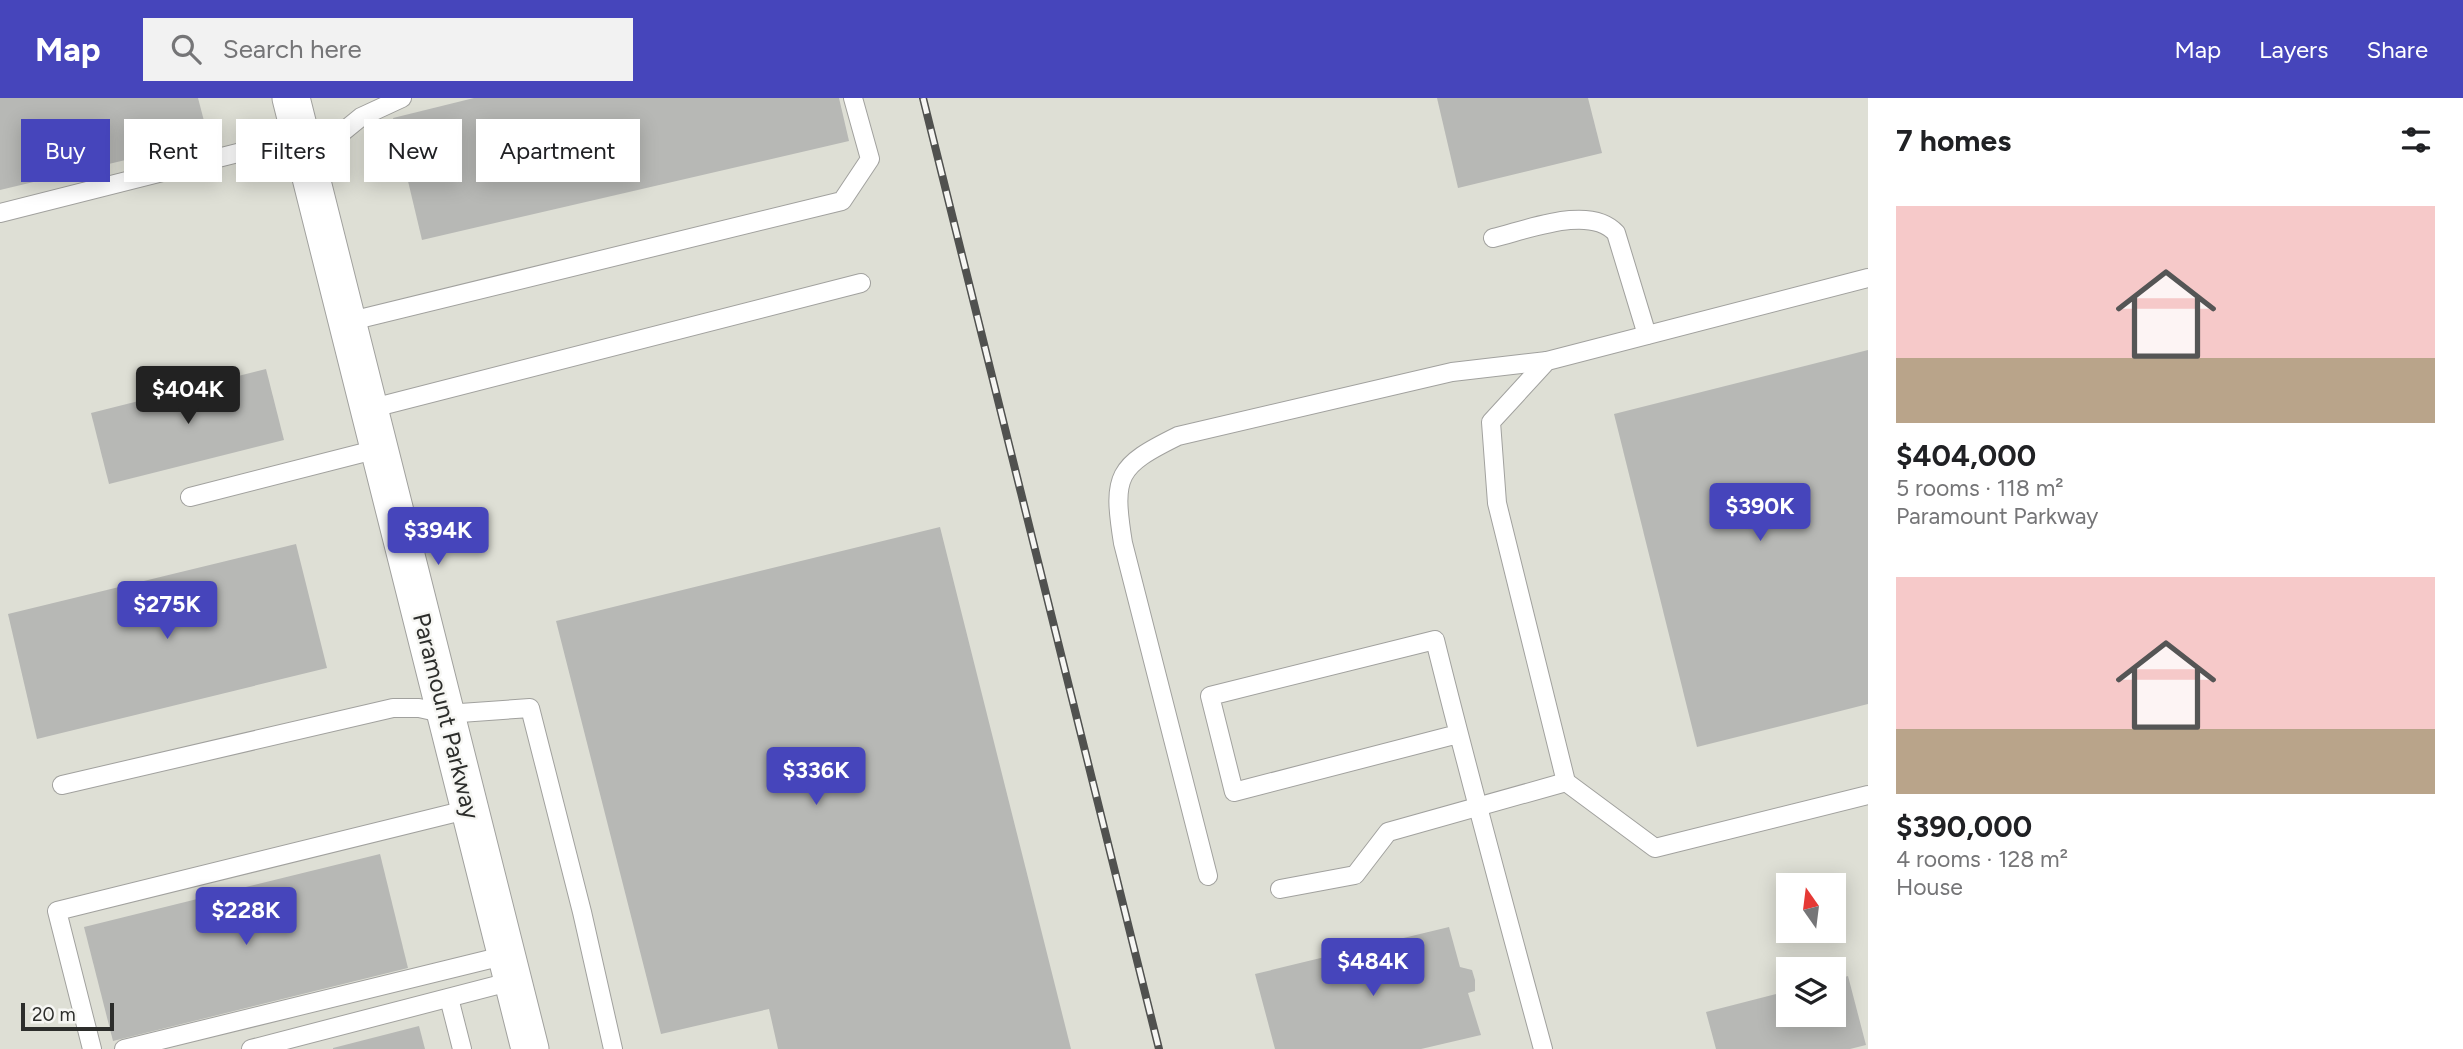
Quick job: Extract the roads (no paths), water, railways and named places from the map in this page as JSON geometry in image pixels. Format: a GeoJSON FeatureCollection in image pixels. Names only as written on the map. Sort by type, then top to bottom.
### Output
{"type":"FeatureCollection","features":[{"type":"Feature","properties":{"kind":"street","name":"Paramount Parkway"},"geometry":{"type":"LineString","coordinates":[[291,98],[296,119]]}},
{"type":"Feature","properties":{"kind":"street","name":"Paramount Parkway"},"geometry":{"type":"LineString","coordinates":[[312,182],[530,1049]]}},
{"type":"Feature","properties":{"kind":"lane"},"geometry":{"type":"LineString","coordinates":[[350,123],[402,98]]}},
{"type":"Feature","properties":{"kind":"lane"},"geometry":{"type":"LineString","coordinates":[[346,322],[842,201],[870,159],[853,98]]}},
{"type":"Feature","properties":{"kind":"lane"},"geometry":{"type":"LineString","coordinates":[[0,213],[236,163]]}},
{"type":"Feature","properties":{"kind":"lane"},"geometry":{"type":"LineString","coordinates":[[1493,238],[1580,218],[1592,218],[1608,224],[1616,233],[1647,335]]}},
{"type":"Feature","properties":{"kind":"lane"},"geometry":{"type":"LineString","coordinates":[[1208,876],[1123,542],[1117,505],[1124,470],[1143,453],[1178,436],[1452,372],[1547,361],[1868,278]]}},
{"type":"Feature","properties":{"kind":"lane"},"geometry":{"type":"LineString","coordinates":[[369,409],[861,283]]}},
{"type":"Feature","properties":{"kind":"lane"},"geometry":{"type":"LineString","coordinates":[[1547,361],[1490,422],[1497,503],[1566,782],[1655,848],[1868,795]]}},
{"type":"Feature","properties":{"kind":"lane"},"geometry":{"type":"LineString","coordinates":[[190,497],[379,449]]}},
{"type":"Feature","properties":{"kind":"lane"},"geometry":{"type":"LineString","coordinates":[[1458,734],[1234,792],[1210,696],[1435,640],[1476,806],[1544,1049]]}},
{"type":"Feature","properties":{"kind":"lane"},"geometry":{"type":"LineString","coordinates":[[62,785],[393,708],[419,708],[446,713],[530,708],[582,912],[612,1049]]}},
{"type":"Feature","properties":{"kind":"lane"},"geometry":{"type":"LineString","coordinates":[[1280,889],[1355,874],[1388,832],[1566,782]]}},
{"type":"Feature","properties":{"kind":"lane"},"geometry":{"type":"LineString","coordinates":[[92,1049],[57,911],[470,809]]}},
{"type":"Feature","properties":{"kind":"lane"},"geometry":{"type":"LineString","coordinates":[[251,1049],[449,998],[510,968]]}},
{"type":"Feature","properties":{"kind":"lane"},"geometry":{"type":"LineString","coordinates":[[124,1049],[510,968]]}},
{"type":"Feature","properties":{"kind":"lane"},"geometry":{"type":"LineString","coordinates":[[449,998],[462,1049]]}},
{"type":"Feature","properties":{"kind":"railway"},"geometry":{"type":"LineString","coordinates":[[923,98],[1159,1049]]}}]}
